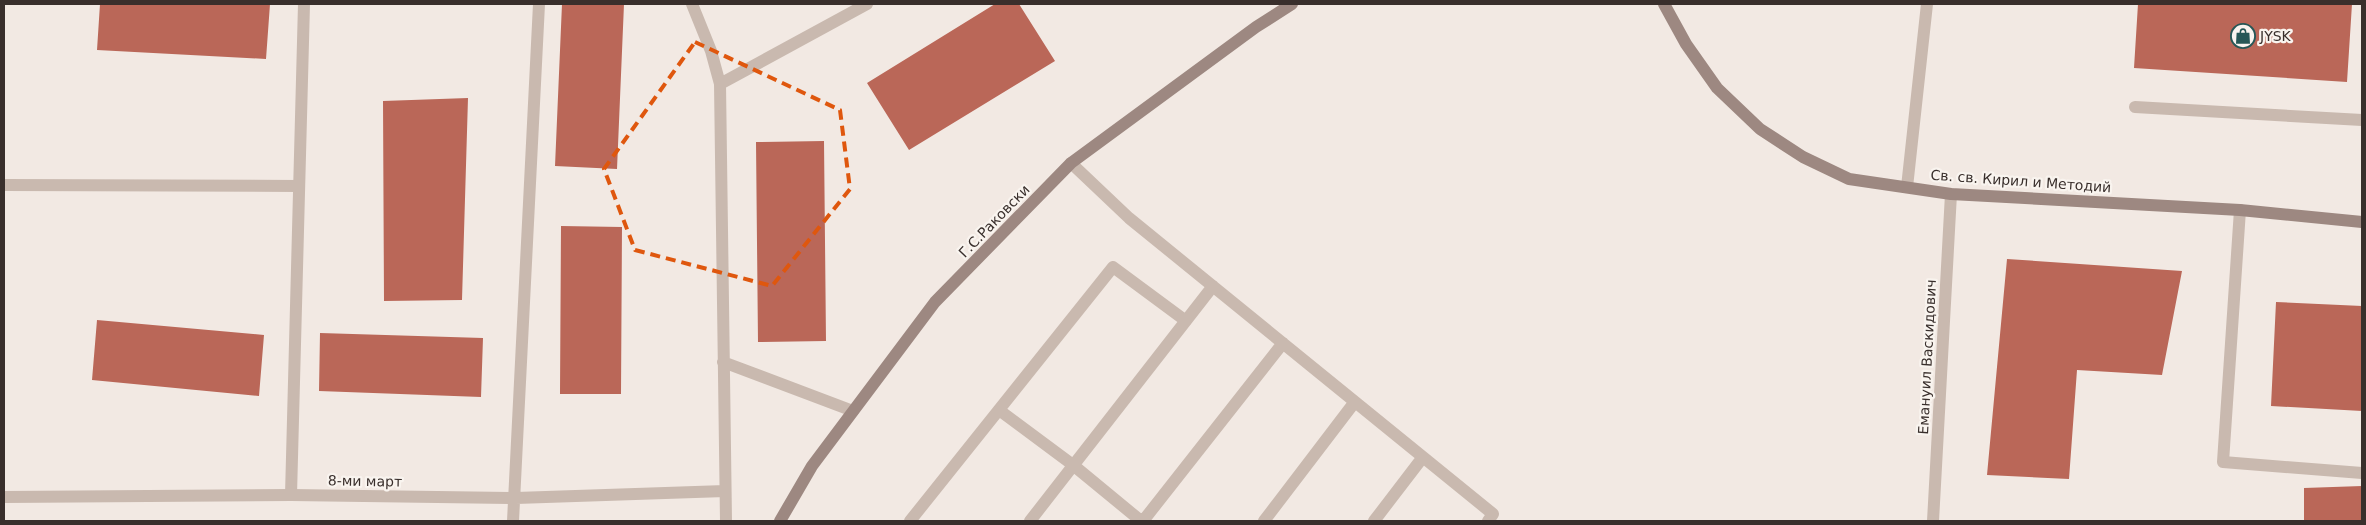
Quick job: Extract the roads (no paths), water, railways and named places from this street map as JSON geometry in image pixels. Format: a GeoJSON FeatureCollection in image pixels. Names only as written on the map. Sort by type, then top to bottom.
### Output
{"type":"FeatureCollection","features":[{"type":"Feature","properties":{"kind":"main road","name":"Г.С.Раковски"},"geometry":{"type":"LineString","coordinates":[[780,521],[812,466],[935,302],[1070,164],[1256,27],[1292,4]]}},
{"type":"Feature","properties":{"kind":"main road","name":"Св. св. Кирил и Методий"},"geometry":{"type":"LineString","coordinates":[[1664,4],[1686,44],[1717,88],[1760,129],[1803,157],[1849,179],[1951,194],[2240,210],[2362,222]]}},
{"type":"Feature","properties":{"kind":"street"},"geometry":{"type":"LineString","coordinates":[[291,495],[304,4]]}},
{"type":"Feature","properties":{"kind":"street"},"geometry":{"type":"LineString","coordinates":[[513,521],[516,498],[539,4]]}},
{"type":"Feature","properties":{"kind":"street"},"geometry":{"type":"LineString","coordinates":[[692,4],[711,51],[720,84],[726,521]]}},
{"type":"Feature","properties":{"kind":"street"},"geometry":{"type":"LineString","coordinates":[[720,84],[867,4]]}},
{"type":"Feature","properties":{"kind":"street"},"geometry":{"type":"LineString","coordinates":[[1907,187],[1927,4]]}},
{"type":"Feature","properties":{"kind":"street"},"geometry":{"type":"LineString","coordinates":[[2135,107],[2362,120]]}},
{"type":"Feature","properties":{"kind":"street"},"geometry":{"type":"LineString","coordinates":[[1070,164],[1129,218],[1354,403],[1493,514],[1488,521]]}},
{"type":"Feature","properties":{"kind":"street"},"geometry":{"type":"LineString","coordinates":[[4,185],[299,186]]}},
{"type":"Feature","properties":{"kind":"street","name":"Емануил Васкидович"},"geometry":{"type":"LineString","coordinates":[[1933,521],[1951,194]]}},
{"type":"Feature","properties":{"kind":"street"},"geometry":{"type":"LineString","coordinates":[[2240,210],[2223,462],[2362,473]]}},
{"type":"Feature","properties":{"kind":"street"},"geometry":{"type":"LineString","coordinates":[[910,521],[1113,267],[1186,321]]}},
{"type":"Feature","properties":{"kind":"street"},"geometry":{"type":"LineString","coordinates":[[1030,521],[1213,286]]}},
{"type":"Feature","properties":{"kind":"street"},"geometry":{"type":"LineString","coordinates":[[999,410],[1073,465],[1142,521],[1283,344]]}},
{"type":"Feature","properties":{"kind":"street"},"geometry":{"type":"LineString","coordinates":[[724,362],[854,411]]}},
{"type":"Feature","properties":{"kind":"street"},"geometry":{"type":"LineString","coordinates":[[1264,521],[1354,403]]}},
{"type":"Feature","properties":{"kind":"street"},"geometry":{"type":"LineString","coordinates":[[1374,521],[1423,457]]}},
{"type":"Feature","properties":{"kind":"street","name":"8-ми март"},"geometry":{"type":"LineString","coordinates":[[4,498],[291,495],[516,498],[725,491]]}},
{"type":"Feature","properties":{"kind":"place","name":"JYSK"},"geometry":{"type":"Point","coordinates":[2243,36]}}]}
